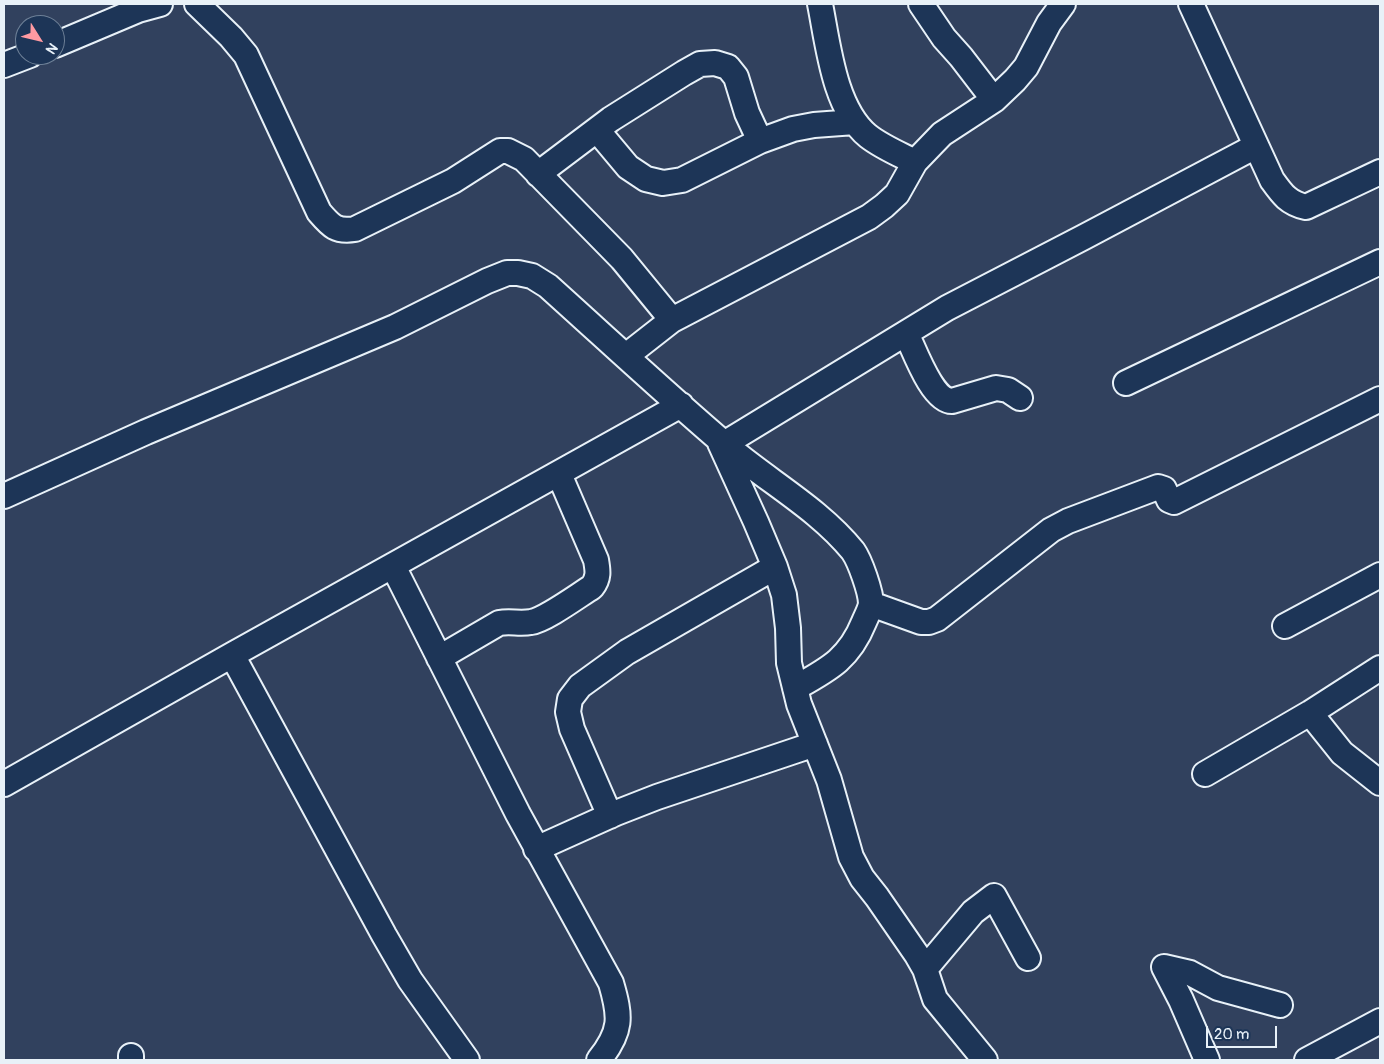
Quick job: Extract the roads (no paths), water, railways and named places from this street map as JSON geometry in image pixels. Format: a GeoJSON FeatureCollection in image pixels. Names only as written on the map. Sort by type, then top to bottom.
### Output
{"type":"FeatureCollection","features":[{"type":"Feature","properties":{"kind":"street"},"geometry":{"type":"LineString","coordinates":[[65,40],[138,10],[160,4]]}},
{"type":"Feature","properties":{"kind":"street"},"geometry":{"type":"LineString","coordinates":[[197,4],[231,37],[246,55],[315,204],[330,225],[343,231],[355,229],[453,180],[500,151],[508,151],[524,159],[622,259],[672,320]]}},
{"type":"Feature","properties":{"kind":"street"},"geometry":{"type":"LineString","coordinates":[[820,4],[834,70],[844,104],[855,122],[868,136],[915,162]]}},
{"type":"Feature","properties":{"kind":"street"},"geometry":{"type":"LineString","coordinates":[[921,4],[944,38],[994,100]]}},
{"type":"Feature","properties":{"kind":"street"},"geometry":{"type":"LineString","coordinates":[[1191,4],[1272,180],[1284,196],[1295,204],[1306,207],[1380,172]]}},
{"type":"Feature","properties":{"kind":"street"},"geometry":{"type":"LineString","coordinates":[[626,356],[672,320],[868,217],[884,206],[897,194],[915,162],[942,134],[994,100],[1026,67],[1060,5]]}},
{"type":"Feature","properties":{"kind":"street"},"geometry":{"type":"LineString","coordinates":[[538,174],[597,130],[700,64],[715,63],[728,67],[736,77],[747,113],[760,141]]}},
{"type":"Feature","properties":{"kind":"street"},"geometry":{"type":"LineString","coordinates":[[597,130],[628,166],[646,179],[662,184],[682,180],[760,141],[794,129],[814,125],[855,122]]}},
{"type":"Feature","properties":{"kind":"street"},"geometry":{"type":"LineString","coordinates":[[721,440],[947,308],[1256,146]]}},
{"type":"Feature","properties":{"kind":"street"},"geometry":{"type":"LineString","coordinates":[[1126,383],[1380,262]]}},
{"type":"Feature","properties":{"kind":"street"},"geometry":{"type":"LineString","coordinates":[[4,496],[146,432],[395,327],[507,273],[518,272],[532,276],[548,286],[721,440],[838,534],[854,553],[863,570],[871,604],[857,639],[845,655],[828,669],[795,688]]}},
{"type":"Feature","properties":{"kind":"street"},"geometry":{"type":"LineString","coordinates":[[906,333],[930,382],[937,393],[947,401],[996,388],[1008,390],[1020,398]]}},
{"type":"Feature","properties":{"kind":"street"},"geometry":{"type":"LineString","coordinates":[[871,604],[921,622],[937,619],[1050,530],[1068,521],[1158,487],[1164,489],[1169,500],[1174,502],[1380,399]]}},
{"type":"Feature","properties":{"kind":"street"},"geometry":{"type":"LineString","coordinates":[[4,784],[681,405]]}},
{"type":"Feature","properties":{"kind":"street"},"geometry":{"type":"LineString","coordinates":[[721,440],[775,567],[784,595],[788,628],[789,663],[799,704],[829,780],[851,857],[862,878],[877,897],[925,969],[934,999],[985,1060]]}},
{"type":"Feature","properties":{"kind":"street"},"geometry":{"type":"LineString","coordinates":[[439,658],[500,624],[508,621],[531,622],[541,618],[592,587],[597,581],[596,560],[559,474]]}},
{"type":"Feature","properties":{"kind":"street"},"geometry":{"type":"LineString","coordinates":[[393,566],[536,848],[611,984],[618,1008],[618,1027],[599,1060]]}},
{"type":"Feature","properties":{"kind":"street"},"geometry":{"type":"LineString","coordinates":[[610,816],[572,730],[568,712],[570,699],[580,686],[613,661],[775,567]]}},
{"type":"Feature","properties":{"kind":"street"},"geometry":{"type":"LineString","coordinates":[[1284,626],[1380,575]]}},
{"type":"Feature","properties":{"kind":"street"},"geometry":{"type":"LineString","coordinates":[[232,655],[410,980],[468,1060]]}},
{"type":"Feature","properties":{"kind":"street"},"geometry":{"type":"LineString","coordinates":[[1205,774],[1310,713],[1380,668]]}},
{"type":"Feature","properties":{"kind":"street"},"geometry":{"type":"LineString","coordinates":[[1310,713],[1342,753],[1380,783]]}},
{"type":"Feature","properties":{"kind":"street"},"geometry":{"type":"LineString","coordinates":[[536,848],[657,797],[815,744]]}},
{"type":"Feature","properties":{"kind":"street"},"geometry":{"type":"LineString","coordinates":[[925,969],[973,912],[994,896],[1028,958]]}},
{"type":"Feature","properties":{"kind":"street"},"geometry":{"type":"LineString","coordinates":[[1207,1060],[1181,1000],[1164,967],[1190,973],[1218,988],[1280,1005]]}},
{"type":"Feature","properties":{"kind":"street"},"geometry":{"type":"LineString","coordinates":[[1307,1060],[1380,1021]]}}]}
